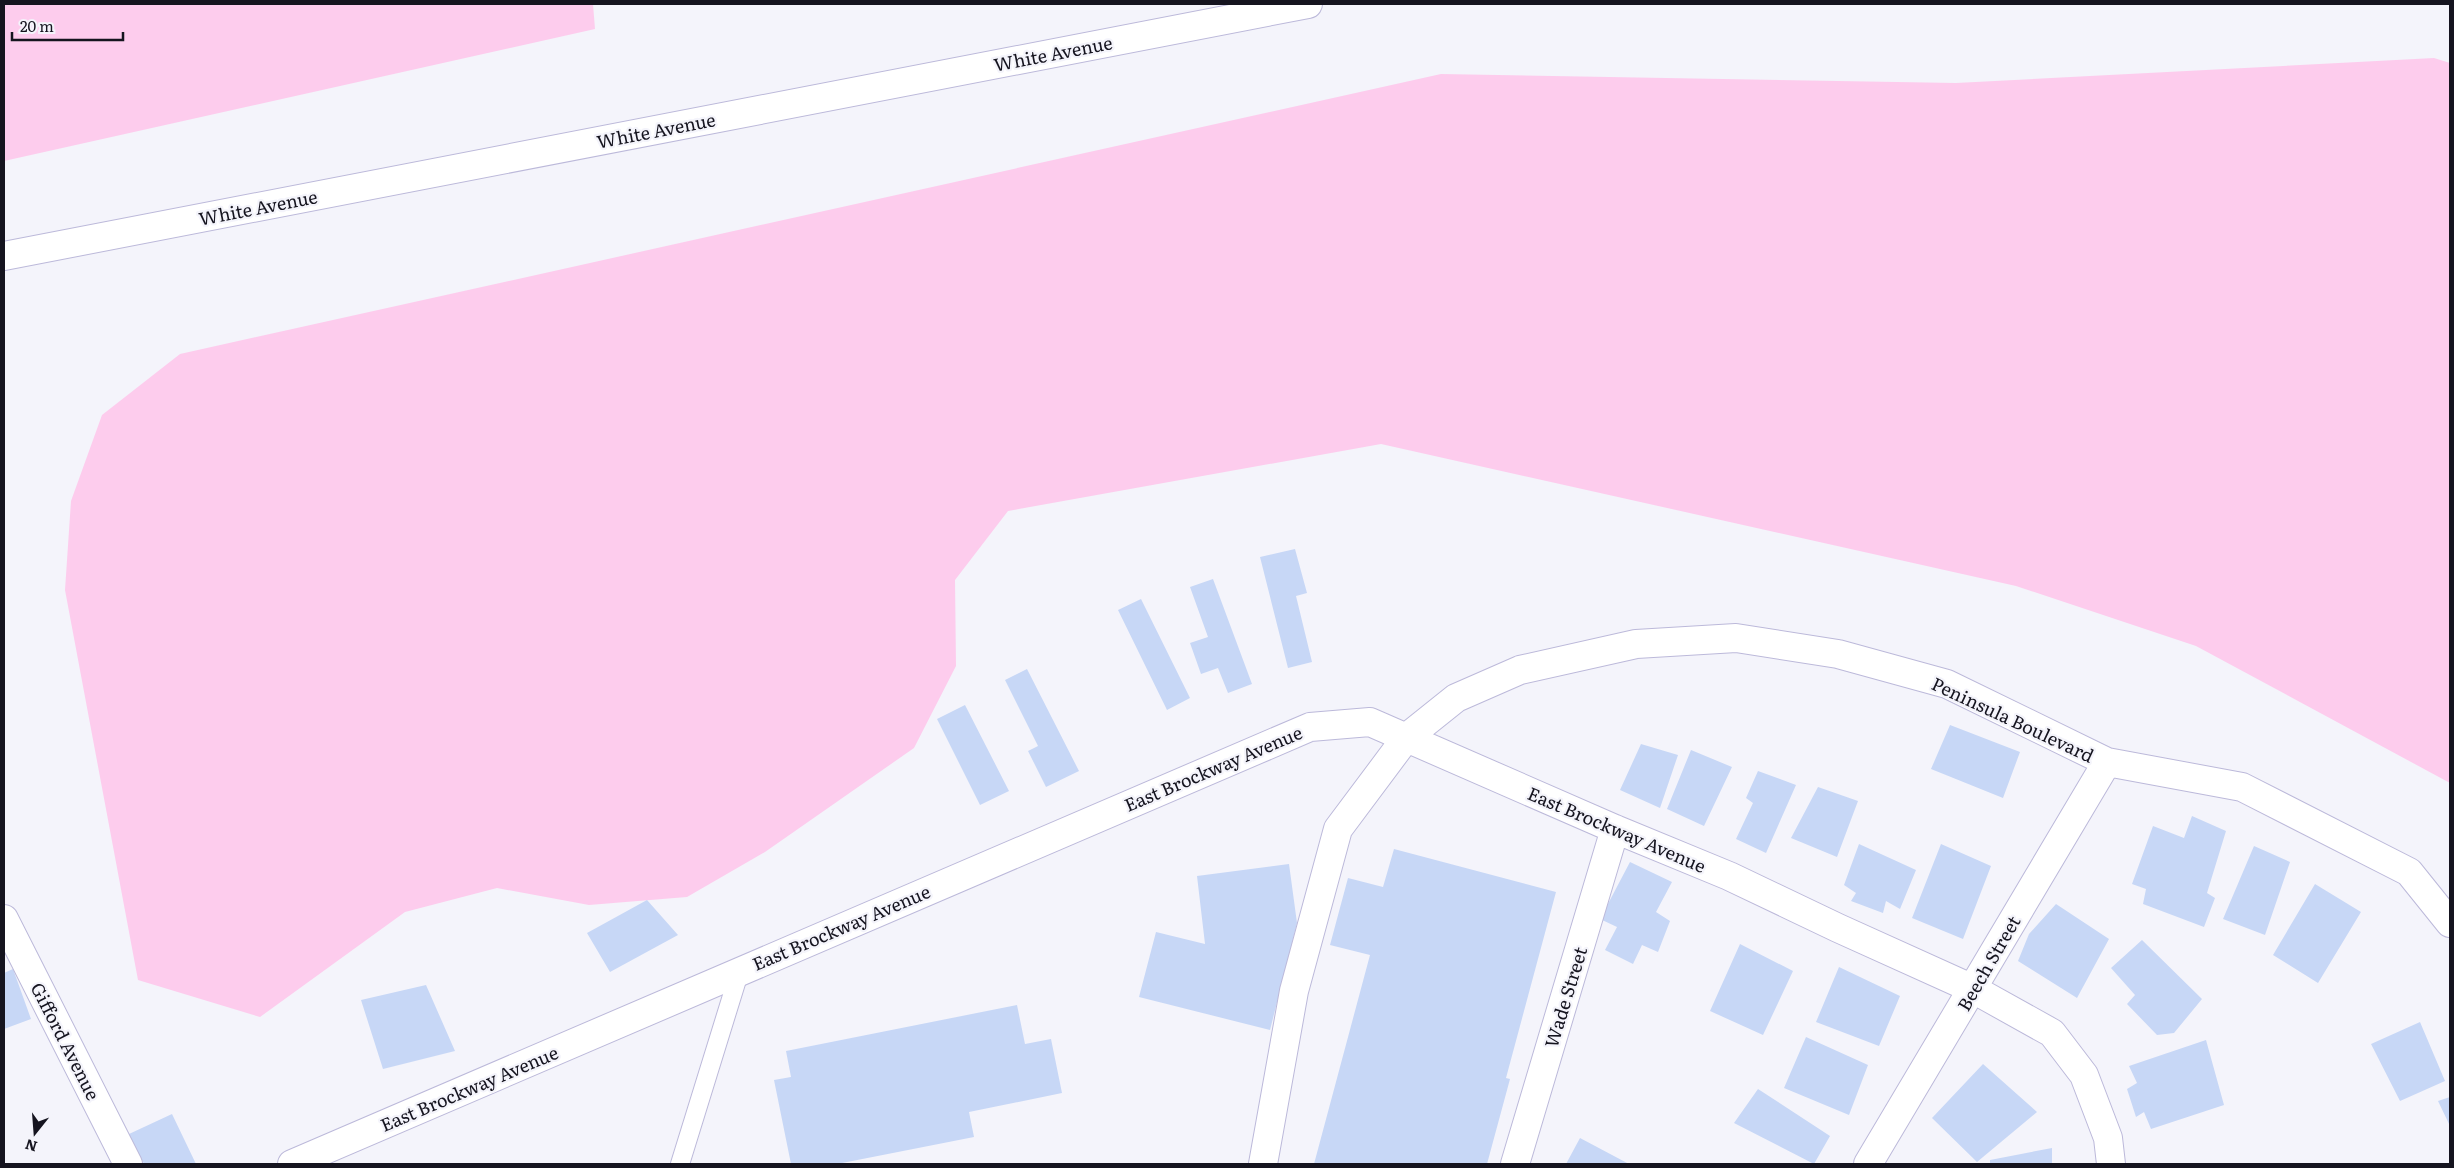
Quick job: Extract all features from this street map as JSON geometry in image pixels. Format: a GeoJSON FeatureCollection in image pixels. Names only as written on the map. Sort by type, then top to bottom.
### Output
{"type":"FeatureCollection","features":[{"type":"Feature","properties":{"kind":"street","name":"White Avenue"},"geometry":{"type":"LineString","coordinates":[[4,256],[1308,4]]}},
{"type":"Feature","properties":{"kind":"street","name":"Peninsula Boulevard"},"geometry":{"type":"LineString","coordinates":[[1264,1164],[1294,992],[1338,829],[1406,738],[1456,698],[1520,670],[1636,644],[1736,638],[1838,654],[1947,684],[2107,762],[2242,787],[2409,872],[2450,923]]}},
{"type":"Feature","properties":{"kind":"street","name":"East Brockway Avenue"},"geometry":{"type":"LineString","coordinates":[[292,1164],[740,970],[1310,727],[1370,722],[1615,829],[1729,876],[1973,989],[2052,1032],[2084,1075],[2108,1138],[2111,1164]]}},
{"type":"Feature","properties":{"kind":"street","name":"Beech Street"},"geometry":{"type":"LineString","coordinates":[[1868,1164],[2107,762]]}},
{"type":"Feature","properties":{"kind":"street","name":"Wade Street"},"geometry":{"type":"LineString","coordinates":[[1515,1164],[1615,829]]}},
{"type":"Feature","properties":{"kind":"street","name":"Gifford Avenue"},"geometry":{"type":"LineString","coordinates":[[4,919],[128,1164]]}},
{"type":"Feature","properties":{"kind":"lane"},"geometry":{"type":"LineString","coordinates":[[680,1164],[740,970]]}},
{"type":"Feature","properties":{"kind":"shaded area"},"geometry":{"type":"Polygon","coordinates":[[[4,4],[593,4],[595,29],[4,161],[4,4]]]}},
{"type":"Feature","properties":{"kind":"shaded area"},"geometry":{"type":"Polygon","coordinates":[[[2434,58],[2450,63],[2450,783],[2196,646],[2016,586],[1381,444],[1008,511],[955,580],[956,666],[914,748],[765,852],[687,897],[589,905],[497,888],[405,912],[260,1017],[138,980],[65,590],[71,501],[102,415],[180,354],[1441,74],[1956,83],[2434,58]]]}},
{"type":"Feature","properties":{"kind":"building"},"geometry":{"type":"Polygon","coordinates":[[[1295,549],[1307,593],[1296,596],[1312,662],[1288,668],[1260,557],[1295,549]]]}},
{"type":"Feature","properties":{"kind":"building"},"geometry":{"type":"Polygon","coordinates":[[[1213,579],[1252,684],[1228,693],[1218,668],[1201,674],[1190,643],[1208,637],[1190,587],[1213,579]]]}},
{"type":"Feature","properties":{"kind":"building"},"geometry":{"type":"Polygon","coordinates":[[[1141,599],[1190,698],[1167,710],[1118,610],[1141,599]]]}},
{"type":"Feature","properties":{"kind":"building"},"geometry":{"type":"Polygon","coordinates":[[[1027,669],[1079,771],[1046,787],[1028,751],[1038,746],[1005,680],[1027,669]]]}},
{"type":"Feature","properties":{"kind":"building"},"geometry":{"type":"Polygon","coordinates":[[[965,705],[1009,791],[980,805],[937,719],[965,705]]]}},
{"type":"Feature","properties":{"kind":"building"},"geometry":{"type":"Polygon","coordinates":[[[1950,725],[2020,752],[2003,798],[1931,769],[1950,725]]]}},
{"type":"Feature","properties":{"kind":"building"},"geometry":{"type":"Polygon","coordinates":[[[1641,744],[1678,755],[1660,808],[1620,790],[1641,744]]]}},
{"type":"Feature","properties":{"kind":"building"},"geometry":{"type":"Polygon","coordinates":[[[1691,750],[1732,767],[1704,826],[1667,809],[1691,750]]]}},
{"type":"Feature","properties":{"kind":"building"},"geometry":{"type":"Polygon","coordinates":[[[1758,771],[1796,785],[1766,853],[1736,839],[1753,803],[1746,798],[1758,771]]]}},
{"type":"Feature","properties":{"kind":"building"},"geometry":{"type":"Polygon","coordinates":[[[1818,787],[1858,801],[1837,857],[1791,838],[1818,787]]]}},
{"type":"Feature","properties":{"kind":"building"},"geometry":{"type":"Polygon","coordinates":[[[2192,816],[2226,831],[2207,893],[2215,898],[2204,927],[2143,904],[2146,889],[2132,884],[2153,826],[2184,838],[2192,816]]]}},
{"type":"Feature","properties":{"kind":"building"},"geometry":{"type":"Polygon","coordinates":[[[1859,844],[1916,870],[1900,909],[1886,901],[1883,913],[1851,901],[1856,893],[1844,885],[1859,844]]]}},
{"type":"Feature","properties":{"kind":"building"},"geometry":{"type":"Polygon","coordinates":[[[1941,844],[1991,866],[1963,939],[1912,918],[1941,844]]]}},
{"type":"Feature","properties":{"kind":"building"},"geometry":{"type":"Polygon","coordinates":[[[2254,846],[2290,862],[2265,935],[2223,919],[2254,846]]]}},
{"type":"Feature","properties":{"kind":"building"},"geometry":{"type":"Polygon","coordinates":[[[1394,849],[1556,892],[1506,1078],[1510,1079],[1487,1164],[1314,1164],[1370,955],[1330,945],[1348,878],[1383,887],[1394,849]]]}},
{"type":"Feature","properties":{"kind":"building"},"geometry":{"type":"Polygon","coordinates":[[[1630,862],[1672,882],[1656,912],[1670,921],[1658,952],[1642,945],[1633,964],[1605,950],[1617,927],[1600,919],[1630,862]]]}},
{"type":"Feature","properties":{"kind":"building"},"geometry":{"type":"Polygon","coordinates":[[[1289,864],[1297,923],[1270,1030],[1139,997],[1156,932],[1205,944],[1197,876],[1289,864]]]}},
{"type":"Feature","properties":{"kind":"building"},"geometry":{"type":"Polygon","coordinates":[[[2315,884],[2361,912],[2318,983],[2273,955],[2315,884]]]}},
{"type":"Feature","properties":{"kind":"building"},"geometry":{"type":"Polygon","coordinates":[[[647,900],[678,935],[610,972],[587,933],[647,900]]]}},
{"type":"Feature","properties":{"kind":"building"},"geometry":{"type":"Polygon","coordinates":[[[2056,904],[2109,939],[2077,998],[2018,961],[2029,934],[2056,904]]]}},
{"type":"Feature","properties":{"kind":"building"},"geometry":{"type":"Polygon","coordinates":[[[2142,940],[2202,999],[2174,1033],[2157,1035],[2127,1004],[2135,995],[2111,968],[2142,940]]]}},
{"type":"Feature","properties":{"kind":"building"},"geometry":{"type":"Polygon","coordinates":[[[1740,944],[1793,971],[1763,1035],[1710,1011],[1740,944]]]}},
{"type":"Feature","properties":{"kind":"building"},"geometry":{"type":"Polygon","coordinates":[[[1839,967],[1900,996],[1879,1046],[1816,1022],[1839,967]]]}},
{"type":"Feature","properties":{"kind":"building"},"geometry":{"type":"Polygon","coordinates":[[[13,969],[31,1019],[4,1029],[4,973],[13,969]]]}},
{"type":"Feature","properties":{"kind":"building"},"geometry":{"type":"Polygon","coordinates":[[[426,985],[455,1051],[383,1069],[361,1000],[426,985]]]}},
{"type":"Feature","properties":{"kind":"building"},"geometry":{"type":"Polygon","coordinates":[[[1017,1005],[1025,1044],[1051,1039],[1062,1093],[969,1112],[974,1137],[837,1164],[791,1164],[774,1080],[791,1077],[786,1051],[1017,1005]]]}},
{"type":"Feature","properties":{"kind":"building"},"geometry":{"type":"Polygon","coordinates":[[[2420,1022],[2445,1081],[2400,1101],[2371,1044],[2420,1022]]]}},
{"type":"Feature","properties":{"kind":"building"},"geometry":{"type":"Polygon","coordinates":[[[1806,1037],[1868,1065],[1849,1115],[1784,1088],[1806,1037]]]}},
{"type":"Feature","properties":{"kind":"building"},"geometry":{"type":"Polygon","coordinates":[[[2206,1040],[2224,1105],[2151,1129],[2144,1112],[2136,1117],[2127,1089],[2137,1083],[2129,1066],[2206,1040]]]}},
{"type":"Feature","properties":{"kind":"building"},"geometry":{"type":"Polygon","coordinates":[[[1983,1064],[2037,1112],[1977,1162],[1932,1118],[1983,1064]]]}},
{"type":"Feature","properties":{"kind":"building"},"geometry":{"type":"Polygon","coordinates":[[[1758,1089],[1830,1136],[1814,1164],[1734,1123],[1758,1089]]]}},
{"type":"Feature","properties":{"kind":"building"},"geometry":{"type":"Polygon","coordinates":[[[2450,1097],[2450,1126],[2438,1101],[2450,1097]]]}},
{"type":"Feature","properties":{"kind":"building"},"geometry":{"type":"Polygon","coordinates":[[[172,1114],[196,1164],[144,1164],[129,1134],[172,1114]]]}},
{"type":"Feature","properties":{"kind":"building"},"geometry":{"type":"Polygon","coordinates":[[[1580,1138],[1629,1164],[1566,1164],[1580,1138]]]}},
{"type":"Feature","properties":{"kind":"building"},"geometry":{"type":"Polygon","coordinates":[[[2052,1148],[2052,1164],[1990,1164],[1990,1160],[2052,1148]]]}}]}
